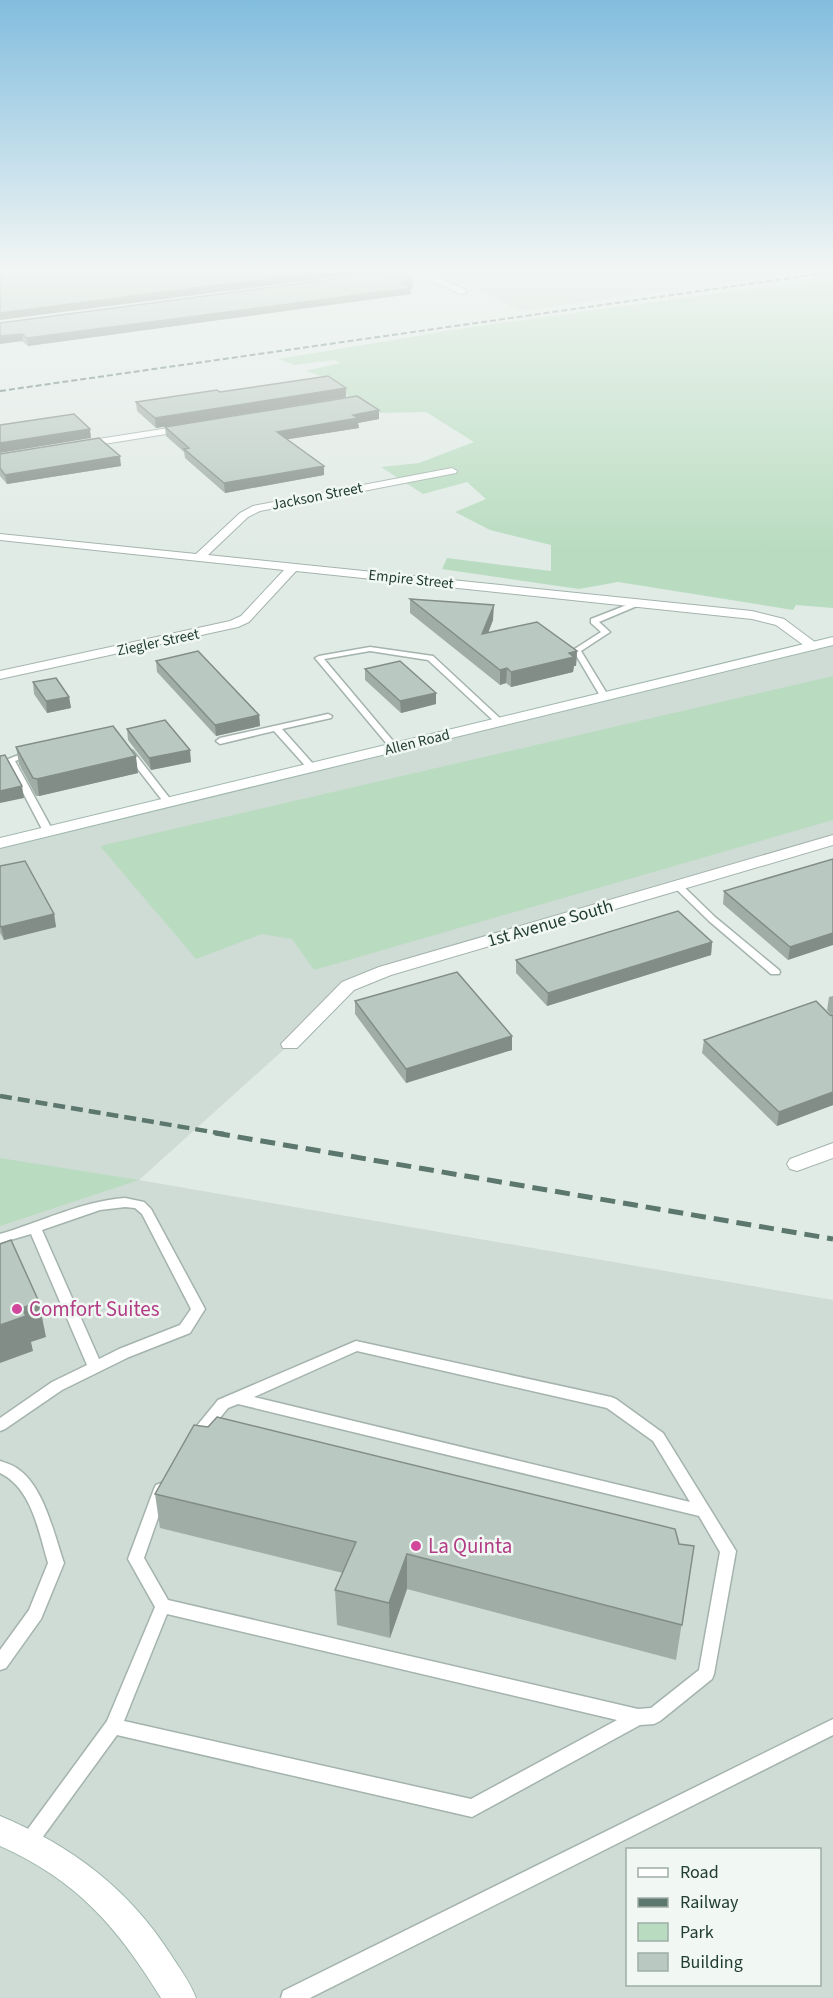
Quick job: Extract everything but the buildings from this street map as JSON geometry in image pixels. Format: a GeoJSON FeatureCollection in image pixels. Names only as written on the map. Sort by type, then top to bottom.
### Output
{"type":"FeatureCollection","features":[{"type":"Feature","properties":{"kind":"street"},"geometry":{"type":"LineString","coordinates":[[67,447],[203,425]]}},
{"type":"Feature","properties":{"kind":"street","name":"Jackson Street"},"geometry":{"type":"LineString","coordinates":[[199,557],[244,515],[257,508],[452,471]]}},
{"type":"Feature","properties":{"kind":"street","name":"Empire Street"},"geometry":{"type":"LineString","coordinates":[[0,537],[774,619],[814,646]]}},
{"type":"Feature","properties":{"kind":"street","name":"Ziegler Street"},"geometry":{"type":"LineString","coordinates":[[0,675],[234,624],[245,619],[293,567]]}},
{"type":"Feature","properties":{"kind":"street","name":"Allen Road"},"geometry":{"type":"LineString","coordinates":[[0,843],[833,641]]}},
{"type":"Feature","properties":{"kind":"street","name":"1st Avenue South"},"geometry":{"type":"LineString","coordinates":[[290,1044],[348,986],[385,971],[833,840]]}},
{"type":"Feature","properties":{"kind":"street"},"geometry":{"type":"LineString","coordinates":[[797,1164],[833,1150]]}},
{"type":"Feature","properties":{"kind":"street"},"geometry":{"type":"LineString","coordinates":[[14,1837],[57,1860],[91,1885],[133,1927],[180,1998]]}},
{"type":"Feature","properties":{"kind":"lane"},"geometry":{"type":"LineString","coordinates":[[605,697],[577,650],[606,632],[594,621],[640,603]]}},
{"type":"Feature","properties":{"kind":"lane"},"geometry":{"type":"LineString","coordinates":[[395,748],[318,660],[319,658],[370,649],[430,658],[500,722]]}},
{"type":"Feature","properties":{"kind":"lane"},"geometry":{"type":"LineString","coordinates":[[220,741],[328,716]]}},
{"type":"Feature","properties":{"kind":"lane"},"geometry":{"type":"LineString","coordinates":[[276,728],[312,768]]}},
{"type":"Feature","properties":{"kind":"lane"},"geometry":{"type":"LineString","coordinates":[[125,746],[168,802]]}},
{"type":"Feature","properties":{"kind":"lane"},"geometry":{"type":"LineString","coordinates":[[45,750],[13,757],[9,760],[48,831]]}},
{"type":"Feature","properties":{"kind":"lane"},"geometry":{"type":"LineString","coordinates":[[677,885],[711,919],[775,972]]}},
{"type":"Feature","properties":{"kind":"lane"},"geometry":{"type":"LineString","coordinates":[[0,1239],[103,1206],[126,1202],[140,1204],[147,1212],[198,1309],[185,1329],[124,1353],[57,1386],[0,1425]]}},
{"type":"Feature","properties":{"kind":"lane"},"geometry":{"type":"LineString","coordinates":[[35,1228],[95,1367]]}},
{"type":"Feature","properties":{"kind":"lane"},"geometry":{"type":"LineString","coordinates":[[167,1473],[136,1558],[163,1606],[638,1717],[654,1716],[706,1674],[728,1551],[658,1437],[611,1403],[356,1346],[223,1404],[188,1447]]}},
{"type":"Feature","properties":{"kind":"lane"},"geometry":{"type":"LineString","coordinates":[[237,1398],[703,1510]]}},
{"type":"Feature","properties":{"kind":"lane"},"geometry":{"type":"LineString","coordinates":[[0,1467],[12,1471],[28,1486],[56,1563],[34,1614],[0,1663]]}},
{"type":"Feature","properties":{"kind":"lane"},"geometry":{"type":"LineString","coordinates":[[14,1837],[113,1726],[163,1606]]}},
{"type":"Feature","properties":{"kind":"lane"},"geometry":{"type":"LineString","coordinates":[[113,1726],[472,1808],[638,1717]]}},
{"type":"Feature","properties":{"kind":"lane"},"geometry":{"type":"LineString","coordinates":[[290,1998],[833,1727]]}},
{"type":"Feature","properties":{"kind":"shaded area"},"geometry":{"type":"Polygon","coordinates":[[[833,641],[833,840],[348,986],[290,1044],[139,1180],[833,1300],[833,1998],[0,1998],[0,843],[833,641]]]}},
{"type":"Feature","properties":{"kind":"green space"},"geometry":{"type":"Polygon","coordinates":[[[339,363],[833,363],[833,608],[796,605],[793,610],[618,582],[579,589],[442,569],[447,558],[551,571],[551,545],[490,530],[455,512],[486,499],[467,482],[423,494],[381,467],[419,463],[474,442],[426,412],[378,413],[348,397],[338,382],[306,371],[339,363]]]}},
{"type":"Feature","properties":{"kind":"green space"},"geometry":{"type":"Polygon","coordinates":[[[833,676],[833,820],[314,970],[292,939],[262,934],[196,959],[100,846],[833,676]]]}},
{"type":"Feature","properties":{"kind":"green space"},"geometry":{"type":"Polygon","coordinates":[[[0,1158],[139,1180],[0,1226],[0,1158]]]}},
{"type":"Feature","properties":{"kind":"railway"},"geometry":{"type":"LineString","coordinates":[[0,391],[194,363]]}},
{"type":"Feature","properties":{"kind":"railway"},"geometry":{"type":"LineString","coordinates":[[0,1096],[224,1134]]}},
{"type":"Feature","properties":{"kind":"railway"},"geometry":{"type":"LineString","coordinates":[[215,1133],[833,1239]]}},
{"type":"Feature","properties":{"kind":"place","name":"Comfort Suites"},"geometry":{"type":"Point","coordinates":[17,1309]}},
{"type":"Feature","properties":{"kind":"place","name":"La Quinta"},"geometry":{"type":"Point","coordinates":[416,1546]}}]}
